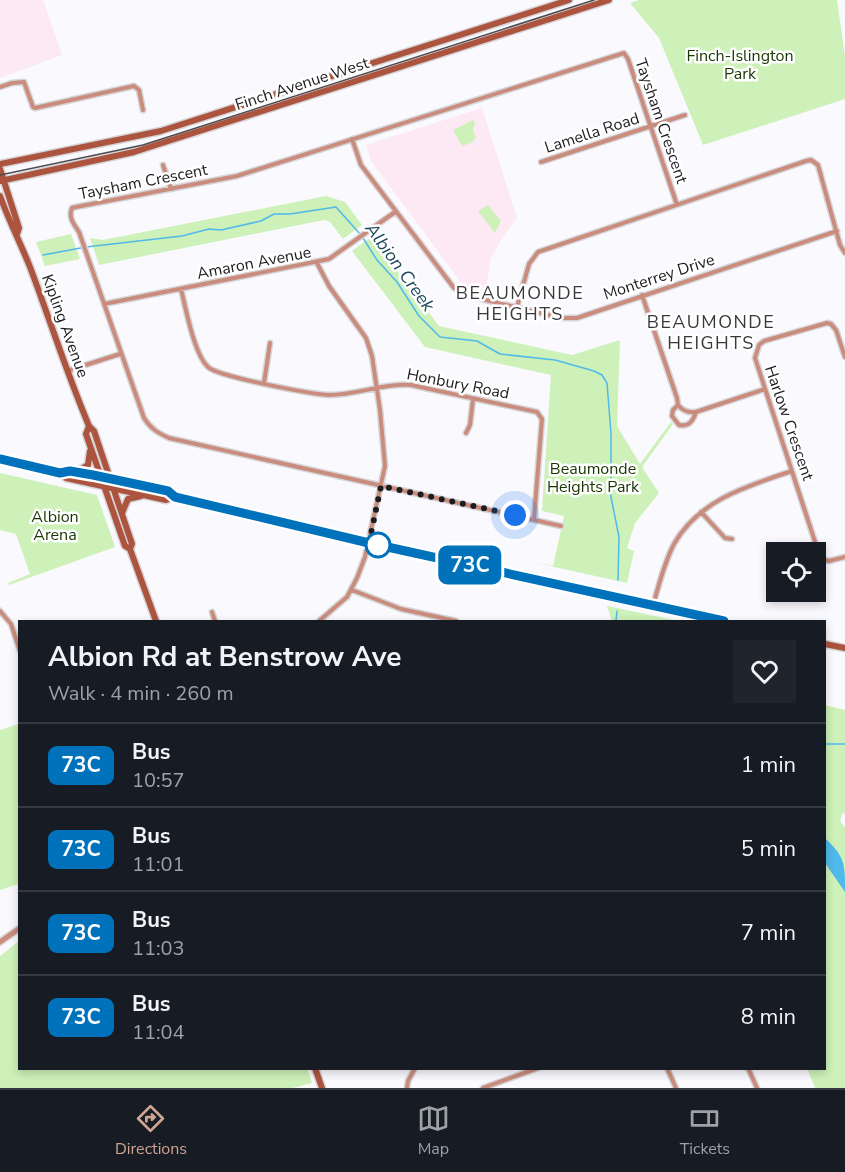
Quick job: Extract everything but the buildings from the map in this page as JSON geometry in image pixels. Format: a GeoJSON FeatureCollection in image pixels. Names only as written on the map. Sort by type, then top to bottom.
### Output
{"type":"FeatureCollection","features":[{"type":"Feature","properties":{"kind":"main road","name":"Finch Avenue West"},"geometry":{"type":"LineString","coordinates":[[0,164],[161,131],[569,0]]}},
{"type":"Feature","properties":{"kind":"main road","name":"Finch Avenue West"},"geometry":{"type":"LineString","coordinates":[[2,181],[134,152],[609,0]]}},
{"type":"Feature","properties":{"kind":"main road","name":"Kipling Avenue"},"geometry":{"type":"LineString","coordinates":[[0,169],[19,228],[17,234]]}},
{"type":"Feature","properties":{"kind":"main road","name":"Kipling Avenue"},"geometry":{"type":"LineString","coordinates":[[0,196],[12,230],[17,234],[88,426],[94,431],[132,544],[130,549],[156,620]]}},
{"type":"Feature","properties":{"kind":"main road","name":"Kipling Avenue"},"geometry":{"type":"LineString","coordinates":[[88,426],[86,434],[100,476],[125,546],[130,549]]}},
{"type":"Feature","properties":{"kind":"main road"},"geometry":{"type":"LineString","coordinates":[[0,459],[60,473],[81,469],[88,465],[91,447]]}},
{"type":"Feature","properties":{"kind":"main road"},"geometry":{"type":"LineString","coordinates":[[70,471],[168,491],[175,497],[369,543],[720,620]]}},
{"type":"Feature","properties":{"kind":"main road"},"geometry":{"type":"LineString","coordinates":[[60,473],[66,478],[145,496],[166,500],[175,497]]}},
{"type":"Feature","properties":{"kind":"main road"},"geometry":{"type":"LineString","coordinates":[[122,514],[128,499],[145,496]]}},
{"type":"Feature","properties":{"kind":"main road"},"geometry":{"type":"LineString","coordinates":[[826,644],[845,648]]}},
{"type":"Feature","properties":{"kind":"main road"},"geometry":{"type":"LineString","coordinates":[[316,1070],[322,1088]]}},
{"type":"Feature","properties":{"kind":"street","name":"Taysham Crescent"},"geometry":{"type":"LineString","coordinates":[[561,526],[158,434],[150,428],[144,418],[81,237],[70,219],[72,208],[237,176],[624,53],[628,59],[677,205]]}},
{"type":"Feature","properties":{"kind":"street"},"geometry":{"type":"LineString","coordinates":[[0,87],[24,82],[35,108],[134,86],[139,90],[143,110]]}},
{"type":"Feature","properties":{"kind":"street","name":"Lamella Road"},"geometry":{"type":"LineString","coordinates":[[541,162],[686,115]]}},
{"type":"Feature","properties":{"kind":"street","name":"Monterrey Drive"},"geometry":{"type":"LineString","coordinates":[[352,140],[361,165],[454,288],[463,295],[561,318],[577,318],[837,231]]}},
{"type":"Feature","properties":{"kind":"street"},"geometry":{"type":"LineString","coordinates":[[517,308],[529,264],[538,252],[811,160],[818,165],[821,183],[845,253]]}},
{"type":"Feature","properties":{"kind":"street"},"geometry":{"type":"LineString","coordinates":[[163,165],[171,189]]}},
{"type":"Feature","properties":{"kind":"street","name":"Amaron Avenue"},"geometry":{"type":"LineString","coordinates":[[104,304],[317,263],[329,259],[395,212]]}},
{"type":"Feature","properties":{"kind":"street"},"geometry":{"type":"LineString","coordinates":[[317,263],[329,286],[366,338],[372,356],[386,466],[369,543],[352,590],[335,609],[320,620]]}},
{"type":"Feature","properties":{"kind":"street","name":"Honbury Road"},"geometry":{"type":"LineString","coordinates":[[181,289],[188,321],[207,366],[223,374],[328,395],[390,385],[411,385],[539,413],[542,419],[534,519]]}},
{"type":"Feature","properties":{"kind":"street"},"geometry":{"type":"LineString","coordinates":[[642,295],[681,409],[696,412],[765,389]]}},
{"type":"Feature","properties":{"kind":"street","name":"Harlow Crescent"},"geometry":{"type":"LineString","coordinates":[[845,357],[836,330],[827,323],[764,341],[759,345],[755,358],[821,559],[829,561],[845,557]]}},
{"type":"Feature","properties":{"kind":"street"},"geometry":{"type":"LineString","coordinates":[[264,383],[270,343]]}},
{"type":"Feature","properties":{"kind":"street"},"geometry":{"type":"LineString","coordinates":[[67,371],[120,354]]}},
{"type":"Feature","properties":{"kind":"street"},"geometry":{"type":"LineString","coordinates":[[466,433],[470,424],[473,399]]}},
{"type":"Feature","properties":{"kind":"street"},"geometry":{"type":"LineString","coordinates":[[678,405],[673,410],[672,416],[679,425],[685,426],[691,423],[696,412]]}},
{"type":"Feature","properties":{"kind":"street"},"geometry":{"type":"LineString","coordinates":[[653,605],[674,545],[690,522],[701,512],[734,491],[792,471]]}},
{"type":"Feature","properties":{"kind":"street"},"geometry":{"type":"LineString","coordinates":[[701,512],[725,538],[732,539]]}},
{"type":"Feature","properties":{"kind":"street"},"geometry":{"type":"LineString","coordinates":[[352,590],[402,609],[452,620]]}},
{"type":"Feature","properties":{"kind":"street"},"geometry":{"type":"LineString","coordinates":[[0,611],[11,624],[18,645]]}},
{"type":"Feature","properties":{"kind":"street"},"geometry":{"type":"LineString","coordinates":[[212,612],[215,620]]}},
{"type":"Feature","properties":{"kind":"street"},"geometry":{"type":"LineString","coordinates":[[0,942],[18,929]]}},
{"type":"Feature","properties":{"kind":"street"},"geometry":{"type":"LineString","coordinates":[[407,1088],[414,1070]]}},
{"type":"Feature","properties":{"kind":"street"},"geometry":{"type":"LineString","coordinates":[[483,1088],[532,1070]]}},
{"type":"Feature","properties":{"kind":"street"},"geometry":{"type":"LineString","coordinates":[[669,1070],[676,1088]]}},
{"type":"Feature","properties":{"kind":"street"},"geometry":{"type":"LineString","coordinates":[[749,1070],[757,1088]]}},
{"type":"Feature","properties":{"kind":"shaded area"},"geometry":{"type":"Polygon","coordinates":[[[0,0],[43,0],[62,55],[0,78],[0,0]]]}},
{"type":"Feature","properties":{"kind":"shaded area"},"geometry":{"type":"Polygon","coordinates":[[[482,108],[517,218],[491,258],[485,293],[471,289],[460,281],[371,161],[366,145],[482,108]]]}},
{"type":"Feature","properties":{"kind":"green space","name":"Finch-Islington Park"},"geometry":{"type":"Polygon","coordinates":[[[639,0],[837,0],[845,56],[845,99],[703,145],[659,38],[630,3],[639,0]]]}},
{"type":"Feature","properties":{"kind":"green space"},"geometry":{"type":"Polygon","coordinates":[[[473,120],[476,138],[471,143],[462,146],[453,130],[473,120]]]}},
{"type":"Feature","properties":{"kind":"green space"},"geometry":{"type":"Polygon","coordinates":[[[326,196],[345,202],[362,225],[343,239],[330,222],[324,220],[99,265],[90,238],[103,240],[326,196]]]}},
{"type":"Feature","properties":{"kind":"green space"},"geometry":{"type":"Polygon","coordinates":[[[488,205],[501,221],[495,233],[478,211],[488,205]]]}},
{"type":"Feature","properties":{"kind":"green space"},"geometry":{"type":"Polygon","coordinates":[[[71,234],[80,259],[45,266],[36,242],[71,234]]]}},
{"type":"Feature","properties":{"kind":"green space","name":"Beaumonde Heights Park"},"geometry":{"type":"Polygon","coordinates":[[[371,237],[439,326],[572,355],[620,340],[617,426],[640,464],[671,422],[673,424],[642,467],[659,493],[635,523],[627,548],[634,551],[627,583],[532,562],[553,566],[564,516],[542,511],[551,375],[425,347],[352,251],[371,237]]]}},
{"type":"Feature","properties":{"kind":"green space","name":"Albion Arena"},"geometry":{"type":"Polygon","coordinates":[[[0,473],[97,495],[115,547],[9,585],[8,583],[30,574],[16,534],[0,530],[0,473]]]}},
{"type":"Feature","properties":{"kind":"green space"},"geometry":{"type":"Polygon","coordinates":[[[607,606],[674,620],[612,620],[607,606]]]}},
{"type":"Feature","properties":{"kind":"green space"},"geometry":{"type":"Polygon","coordinates":[[[826,705],[845,710],[845,813],[842,814],[840,821],[845,827],[845,1088],[815,1088],[808,1070],[826,1070],[826,705]]]}},
{"type":"Feature","properties":{"kind":"green space"},"geometry":{"type":"Polygon","coordinates":[[[18,724],[18,884],[0,890],[0,730],[18,724]]]}},
{"type":"Feature","properties":{"kind":"green space"},"geometry":{"type":"Polygon","coordinates":[[[18,942],[18,1070],[308,1070],[312,1083],[293,1088],[0,1088],[0,956],[18,942]]]}},
{"type":"Feature","properties":{"kind":"water"},"geometry":{"type":"Polygon","coordinates":[[[826,839],[840,856],[845,874],[845,892],[826,864],[826,839]]]}},
{"type":"Feature","properties":{"kind":"waterway","name":"Albion Creek"},"geometry":{"type":"LineString","coordinates":[[43,255],[86,247],[182,236],[209,229],[221,230],[261,221],[274,214],[336,207],[360,234]]}},
{"type":"Feature","properties":{"kind":"waterway","name":"Albion Creek"},"geometry":{"type":"LineString","coordinates":[[363,238],[377,260],[397,282],[419,316],[440,337],[477,341],[500,354],[555,360],[602,375],[607,383],[611,434],[611,497],[619,537],[618,580]]}},
{"type":"Feature","properties":{"kind":"waterway","name":"Albion Creek"},"geometry":{"type":"LineString","coordinates":[[616,620],[617,611]]}},
{"type":"Feature","properties":{"kind":"waterway"},"geometry":{"type":"LineString","coordinates":[[826,744],[845,744]]}},
{"type":"Feature","properties":{"kind":"tram line"},"geometry":{"type":"LineString","coordinates":[[0,175],[143,145],[594,0]]}},
{"type":"Feature","properties":{"kind":"bus line","name":"73C"},"geometry":{"type":"LineString","coordinates":[[0,459],[60,473],[70,471],[110,478],[168,491],[175,497],[369,543],[720,620]]}},
{"type":"Feature","properties":{"kind":"district","name":"BEAUMONDE HEIGHTS"},"geometry":{"type":"Point","coordinates":[520,303]}},
{"type":"Feature","properties":{"kind":"district","name":"BEAUMONDE HEIGHTS"},"geometry":{"type":"Point","coordinates":[711,332]}},
{"type":"Feature","properties":{"kind":"route"},"geometry":{"type":"LineString","coordinates":[[378,545],[369,543],[381,486],[515,515]]}}]}
